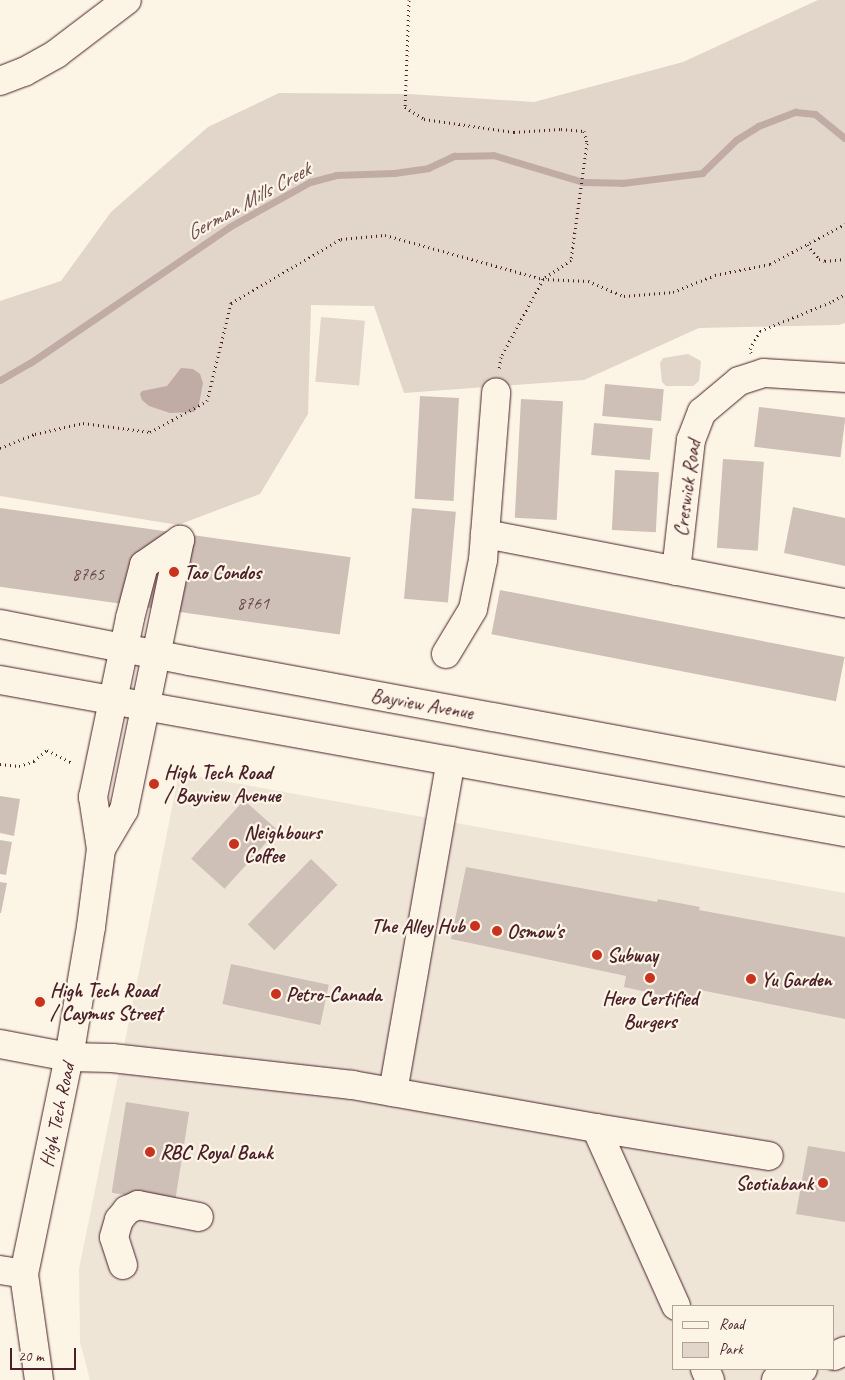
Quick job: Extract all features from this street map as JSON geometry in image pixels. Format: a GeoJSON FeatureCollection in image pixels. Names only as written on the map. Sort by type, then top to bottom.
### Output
{"type":"FeatureCollection","features":[{"type":"Feature","properties":{"kind":"street"},"geometry":{"type":"LineString","coordinates":[[0,80],[24,72],[56,54],[127,0]]}},
{"type":"Feature","properties":{"kind":"street","name":"Creswick Road"},"geometry":{"type":"LineString","coordinates":[[676,571],[691,440],[702,412],[740,381],[764,373],[845,378]]}},
{"type":"Feature","properties":{"kind":"street"},"geometry":{"type":"LineString","coordinates":[[446,654],[473,609],[483,560],[496,392]]}},
{"type":"Feature","properties":{"kind":"street"},"geometry":{"type":"LineString","coordinates":[[485,534],[845,603]]}},
{"type":"Feature","properties":{"kind":"street","name":"High Tech Road"},"geometry":{"type":"LineString","coordinates":[[39,1380],[12,1272],[69,1057],[101,850],[93,797],[124,648],[144,565],[180,540],[124,810],[101,850]]}},
{"type":"Feature","properties":{"kind":"street","name":"Bayview Avenue"},"geometry":{"type":"LineString","coordinates":[[0,624],[157,655],[845,782]]}},
{"type":"Feature","properties":{"kind":"street"},"geometry":{"type":"LineString","coordinates":[[0,680],[845,832]]}},
{"type":"Feature","properties":{"kind":"street"},"geometry":{"type":"LineString","coordinates":[[392,1092],[446,798],[451,761]]}},
{"type":"Feature","properties":{"kind":"street"},"geometry":{"type":"LineString","coordinates":[[0,1044],[69,1057],[112,1058],[352,1085],[769,1156]]}},
{"type":"Feature","properties":{"kind":"street"},"geometry":{"type":"LineString","coordinates":[[596,1128],[676,1305]]}},
{"type":"Feature","properties":{"kind":"street"},"geometry":{"type":"LineString","coordinates":[[123,1266],[114,1237],[118,1220],[127,1210],[138,1205],[199,1217]]}},
{"type":"Feature","properties":{"kind":"street"},"geometry":{"type":"LineString","coordinates":[[776,1380],[801,1370]]}},
{"type":"Feature","properties":{"kind":"path"},"geometry":{"type":"LineString","coordinates":[[409,0],[405,107],[424,119],[514,132],[561,128],[584,131],[587,143],[571,260],[543,279],[501,357],[496,392]]}},
{"type":"Feature","properties":{"kind":"path"},"geometry":{"type":"LineString","coordinates":[[0,448],[34,434],[83,423],[150,432],[207,401],[230,303],[342,239],[385,235],[543,279],[588,281],[624,296],[673,292],[715,275],[770,264],[845,224]]}},
{"type":"Feature","properties":{"kind":"path"},"geometry":{"type":"LineString","coordinates":[[807,245],[819,259],[825,261],[845,259]]}},
{"type":"Feature","properties":{"kind":"path"},"geometry":{"type":"LineString","coordinates":[[754,376],[750,349],[760,331],[833,301],[845,294]]}},
{"type":"Feature","properties":{"kind":"path"},"geometry":{"type":"LineString","coordinates":[[0,764],[20,766],[34,761],[47,750],[72,763]]}},
{"type":"Feature","properties":{"kind":"shaded area"},"geometry":{"type":"Polygon","coordinates":[[[181,368],[193,369],[200,374],[203,383],[199,404],[194,412],[170,413],[149,406],[142,400],[140,394],[142,391],[167,386],[181,368]]]}},
{"type":"Feature","properties":{"kind":"shaded area"},"geometry":{"type":"Polygon","coordinates":[[[179,773],[845,893],[845,1380],[90,1380],[80,1342],[79,1269],[179,773]]]}},
{"type":"Feature","properties":{"kind":"green space"},"geometry":{"type":"Polygon","coordinates":[[[818,0],[845,0],[845,323],[839,325],[699,328],[584,380],[404,393],[374,306],[311,305],[308,414],[260,494],[178,525],[0,496],[0,301],[61,281],[111,212],[208,127],[279,93],[409,94],[534,102],[683,62],[818,0]]]}},
{"type":"Feature","properties":{"kind":"green space"},"geometry":{"type":"Polygon","coordinates":[[[321,317],[365,321],[359,386],[315,382],[321,317]]]}},
{"type":"Feature","properties":{"kind":"green space"},"geometry":{"type":"Polygon","coordinates":[[[688,354],[701,361],[699,381],[693,386],[666,386],[662,382],[660,363],[663,358],[688,354]]]}},
{"type":"Feature","properties":{"kind":"building"},"geometry":{"type":"Polygon","coordinates":[[[605,384],[664,389],[661,421],[602,416],[605,384]]]}},
{"type":"Feature","properties":{"kind":"building"},"geometry":{"type":"Polygon","coordinates":[[[420,396],[459,398],[454,501],[415,499],[420,396]]]}},
{"type":"Feature","properties":{"kind":"building"},"geometry":{"type":"Polygon","coordinates":[[[521,399],[563,401],[557,520],[515,518],[521,399]]]}},
{"type":"Feature","properties":{"kind":"building"},"geometry":{"type":"Polygon","coordinates":[[[759,407],[845,418],[840,457],[754,447],[759,407]]]}},
{"type":"Feature","properties":{"kind":"building"},"geometry":{"type":"Polygon","coordinates":[[[594,423],[653,428],[650,460],[591,455],[594,423]]]}},
{"type":"Feature","properties":{"kind":"building"},"geometry":{"type":"Polygon","coordinates":[[[723,459],[764,462],[758,551],[717,548],[723,459]]]}},
{"type":"Feature","properties":{"kind":"building"},"geometry":{"type":"Polygon","coordinates":[[[615,470],[659,472],[656,532],[612,530],[615,470]]]}},
{"type":"Feature","properties":{"kind":"building"},"geometry":{"type":"Polygon","coordinates":[[[793,507],[845,518],[845,566],[784,553],[793,507]]]}},
{"type":"Feature","properties":{"kind":"building","name":"Tao Condos"},"geometry":{"type":"Polygon","coordinates":[[[0,508],[351,557],[340,635],[0,587],[0,508]]]}},
{"type":"Feature","properties":{"kind":"building"},"geometry":{"type":"Polygon","coordinates":[[[412,508],[456,512],[448,602],[404,599],[412,508]]]}},
{"type":"Feature","properties":{"kind":"building"},"geometry":{"type":"Polygon","coordinates":[[[500,590],[845,657],[836,701],[491,634],[500,590]]]}},
{"type":"Feature","properties":{"kind":"building"},"geometry":{"type":"Polygon","coordinates":[[[0,796],[20,799],[14,836],[0,833],[0,796]]]}},
{"type":"Feature","properties":{"kind":"building","name":"Neighbours Coffee"},"geometry":{"type":"Polygon","coordinates":[[[244,800],[277,830],[225,889],[191,859],[244,800]]]}},
{"type":"Feature","properties":{"kind":"building"},"geometry":{"type":"Polygon","coordinates":[[[0,840],[12,842],[6,875],[0,874],[0,840]]]}},
{"type":"Feature","properties":{"kind":"building","name":"Petro-Canada"},"geometry":{"type":"Polygon","coordinates":[[[311,859],[338,885],[274,950],[248,924],[311,859]]]}},
{"type":"Feature","properties":{"kind":"building"},"geometry":{"type":"Polygon","coordinates":[[[466,867],[657,902],[658,899],[700,907],[699,910],[845,937],[845,1019],[700,990],[697,1003],[624,987],[626,976],[451,939],[466,867]]]}},
{"type":"Feature","properties":{"kind":"building"},"geometry":{"type":"Polygon","coordinates":[[[0,882],[7,883],[1,913],[0,913],[0,882]]]}},
{"type":"Feature","properties":{"kind":"building","name":"Petro-Canada"},"geometry":{"type":"Polygon","coordinates":[[[231,964],[329,985],[320,1025],[222,1004],[231,964]]]}},
{"type":"Feature","properties":{"kind":"building","name":"RBC Royal Bank"},"geometry":{"type":"Polygon","coordinates":[[[126,1102],[189,1112],[175,1203],[112,1193],[126,1102]]]}},
{"type":"Feature","properties":{"kind":"building","name":"Scotiabank"},"geometry":{"type":"Polygon","coordinates":[[[808,1146],[845,1152],[845,1222],[796,1214],[808,1146]]]}},
{"type":"Feature","properties":{"kind":"waterway","name":"German Mills Creek"},"geometry":{"type":"LineString","coordinates":[[0,380],[30,363],[229,227],[310,182],[336,175],[394,173],[428,168],[454,156],[493,155],[583,182],[622,183],[702,173],[736,140],[758,126],[795,112],[815,114],[845,138]]}},
{"type":"Feature","properties":{"kind":"place","name":"Tao Condos"},"geometry":{"type":"Point","coordinates":[174,572]}},
{"type":"Feature","properties":{"kind":"place","name":"High Tech Road / Bayview Avenue"},"geometry":{"type":"Point","coordinates":[154,784]}},
{"type":"Feature","properties":{"kind":"place","name":"Neighbours Coffee"},"geometry":{"type":"Point","coordinates":[234,844]}},
{"type":"Feature","properties":{"kind":"place","name":"The Alley Hub"},"geometry":{"type":"Point","coordinates":[475,926]}},
{"type":"Feature","properties":{"kind":"place","name":"Osmow's"},"geometry":{"type":"Point","coordinates":[497,931]}},
{"type":"Feature","properties":{"kind":"place","name":"Subway"},"geometry":{"type":"Point","coordinates":[597,955]}},
{"type":"Feature","properties":{"kind":"place","name":"Hero Certified Burgers"},"geometry":{"type":"Point","coordinates":[650,978]}},
{"type":"Feature","properties":{"kind":"place","name":"Yu Garden"},"geometry":{"type":"Point","coordinates":[751,979]}},
{"type":"Feature","properties":{"kind":"place","name":"Petro-Canada"},"geometry":{"type":"Point","coordinates":[276,994]}},
{"type":"Feature","properties":{"kind":"place","name":"High Tech Road / Caymus Street"},"geometry":{"type":"Point","coordinates":[40,1002]}},
{"type":"Feature","properties":{"kind":"place","name":"RBC Royal Bank"},"geometry":{"type":"Point","coordinates":[150,1152]}},
{"type":"Feature","properties":{"kind":"place","name":"Scotiabank"},"geometry":{"type":"Point","coordinates":[823,1183]}}]}
